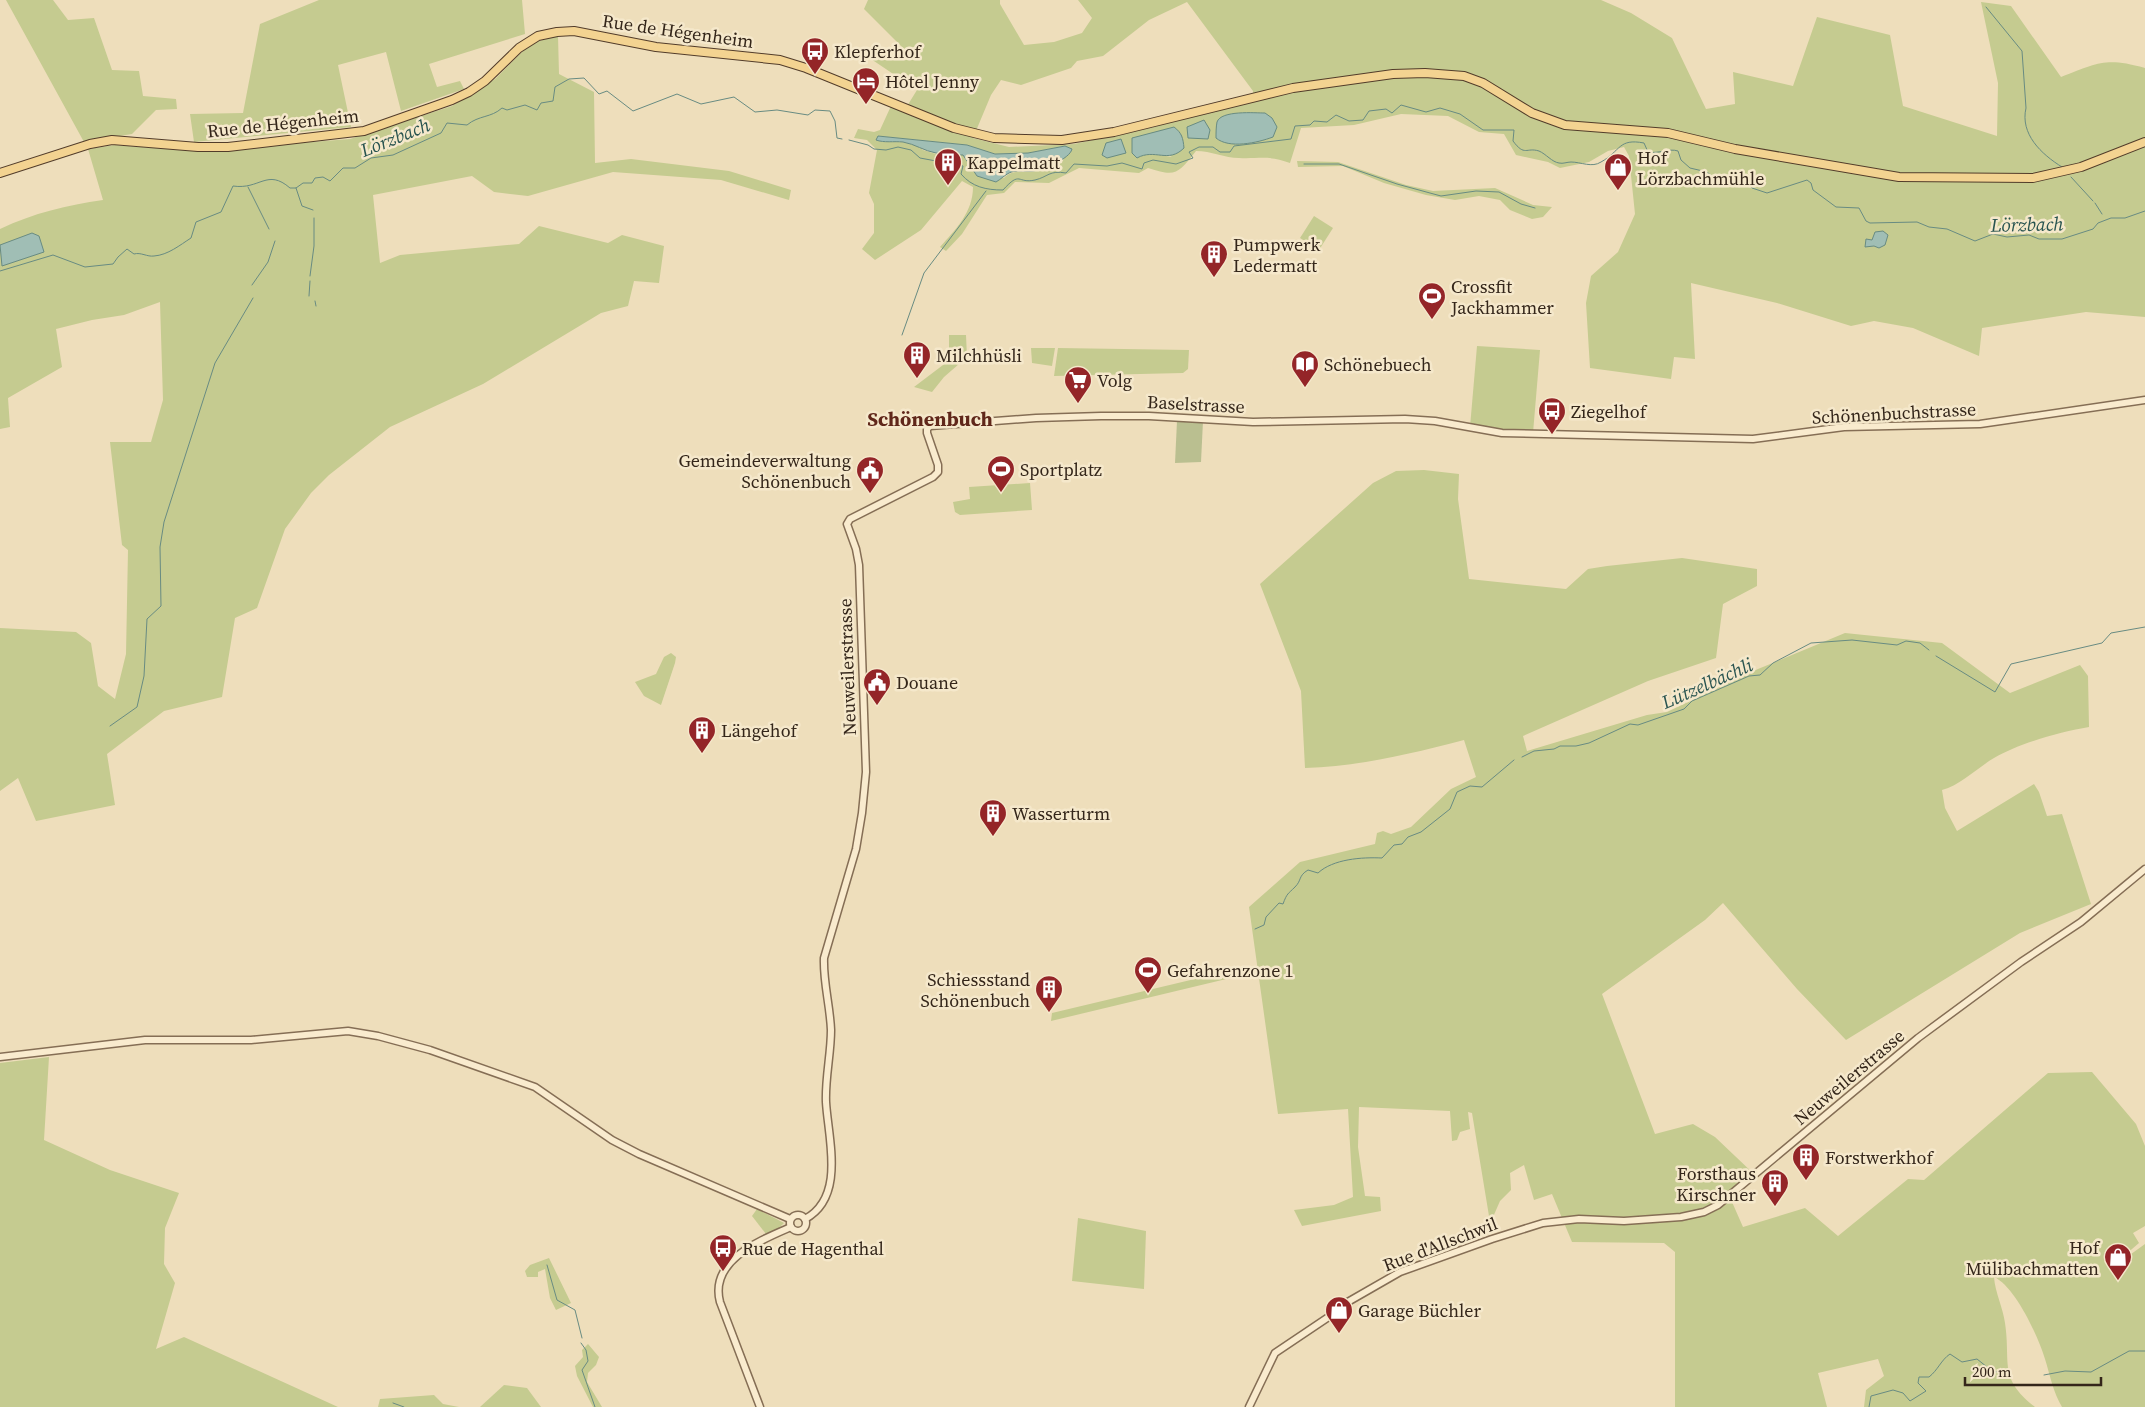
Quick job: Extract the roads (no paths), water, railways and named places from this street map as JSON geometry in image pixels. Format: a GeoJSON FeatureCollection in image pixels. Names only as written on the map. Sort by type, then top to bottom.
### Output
{"type":"FeatureCollection","features":[{"type":"Feature","properties":{"kind":"main road","name":"Rue de Hégenheim"},"geometry":{"type":"LineString","coordinates":[[0,173],[90,144],[112,140],[198,147],[228,147],[364,131],[452,100],[469,92],[485,81],[528,42],[538,36],[574,31],[656,47],[780,60],[954,128],[994,138],[1062,140],[1105,134],[1293,88],[1393,74],[1425,73],[1464,76],[1484,83],[1532,113],[1565,125],[1668,133],[1769,155],[1899,177],[2033,178],[2080,167],[2145,142]]}},
{"type":"Feature","properties":{"kind":"street","name":"Schönenbuchstrasse"},"geometry":{"type":"LineString","coordinates":[[1436,421],[1502,433],[1752,440],[1770,439],[1817,429],[1980,424],[2145,400]]}},
{"type":"Feature","properties":{"kind":"street","name":"Baselstrasse"},"geometry":{"type":"LineString","coordinates":[[927,429],[934,425],[944,424],[1100,416],[1149,416],[1261,422],[1405,419],[1436,421]]}},
{"type":"Feature","properties":{"kind":"street","name":"Neuweilerstrasse"},"geometry":{"type":"LineString","coordinates":[[805,1219],[811,1215],[823,1200],[830,1177],[832,1160],[826,1103],[831,1031],[823,974],[824,958],[856,849],[866,772],[858,560],[846,524],[850,519],[933,477],[938,472],[938,465],[927,429]]}},
{"type":"Feature","properties":{"kind":"street","name":"Neuweilerstrasse"},"geometry":{"type":"LineString","coordinates":[[1542,1223],[1580,1218],[1624,1221],[1681,1217],[1704,1212],[1718,1205],[1918,1038],[2021,962],[2081,922],[2145,869]]}},
{"type":"Feature","properties":{"kind":"street"},"geometry":{"type":"LineString","coordinates":[[0,1057],[145,1040],[251,1040],[348,1031],[378,1036],[430,1050],[535,1087],[612,1140],[639,1154],[790,1219]]}},
{"type":"Feature","properties":{"kind":"street"},"geometry":{"type":"LineString","coordinates":[[799,1214],[805,1219],[806,1226],[802,1230],[795,1231],[791,1227],[790,1219],[799,1214]]}},
{"type":"Feature","properties":{"kind":"street","name":"Rue d'Allschwil"},"geometry":{"type":"LineString","coordinates":[[1249,1407],[1275,1353],[1351,1300],[1400,1272],[1542,1223]]}},
{"type":"Feature","properties":{"kind":"street"},"geometry":{"type":"LineString","coordinates":[[760,1407],[720,1302],[718,1288],[727,1267],[742,1251],[791,1227]]}},
{"type":"Feature","properties":{"kind":"water"},"geometry":{"type":"Polygon","coordinates":[[[1239,113],[1265,113],[1272,118],[1277,127],[1273,137],[1243,144],[1228,143],[1216,138],[1217,122],[1220,118],[1239,113]]]}},
{"type":"Feature","properties":{"kind":"water"},"geometry":{"type":"Polygon","coordinates":[[[1204,120],[1210,130],[1208,139],[1188,138],[1187,127],[1204,120]]]}},
{"type":"Feature","properties":{"kind":"water"},"geometry":{"type":"Polygon","coordinates":[[[1174,127],[1183,141],[1184,148],[1178,153],[1167,156],[1150,154],[1137,158],[1132,153],[1132,138],[1174,127]]]}},
{"type":"Feature","properties":{"kind":"water"},"geometry":{"type":"Polygon","coordinates":[[[878,136],[967,145],[995,154],[1028,153],[1065,146],[1072,149],[1066,157],[1043,169],[1012,172],[996,182],[977,176],[963,155],[936,153],[903,142],[879,141],[876,140],[878,136]]]}},
{"type":"Feature","properties":{"kind":"water"},"geometry":{"type":"Polygon","coordinates":[[[1121,139],[1126,153],[1107,158],[1102,155],[1106,143],[1121,139]]]}},
{"type":"Feature","properties":{"kind":"water"},"geometry":{"type":"Polygon","coordinates":[[[1883,231],[1888,235],[1885,245],[1879,248],[1874,246],[1865,247],[1866,239],[1872,240],[1875,232],[1883,231]]]}},
{"type":"Feature","properties":{"kind":"water"},"geometry":{"type":"Polygon","coordinates":[[[32,233],[39,236],[44,252],[2,266],[0,245],[32,233]]]}},
{"type":"Feature","properties":{"kind":"waterway"},"geometry":{"type":"LineString","coordinates":[[1986,7],[2022,51],[2025,117],[2029,135],[2047,156],[2062,167]]}},
{"type":"Feature","properties":{"kind":"waterway","name":"Lörzbach"},"geometry":{"type":"LineString","coordinates":[[0,271],[53,255],[85,267],[113,264],[127,249],[134,254],[151,256],[164,254],[191,238],[196,222],[221,212],[233,186],[275,180],[282,182],[290,188],[296,188],[303,183],[312,183],[315,178],[323,177],[330,181],[343,168],[355,168],[371,158],[393,155],[441,133],[447,123],[467,125],[502,108],[507,110],[525,105],[537,110],[541,103],[553,101],[555,87],[569,79],[584,78],[599,94],[607,91],[633,111],[677,94],[701,104],[734,97],[755,112],[777,110],[808,115],[815,110],[830,111],[835,121],[837,138],[842,139]]}},
{"type":"Feature","properties":{"kind":"waterway","name":"Lörzbach"},"geometry":{"type":"LineString","coordinates":[[849,140],[868,145],[874,149],[886,150],[898,147],[911,150],[920,158],[963,166],[961,174],[970,182],[985,188],[1003,190],[1016,179],[1029,181],[1052,173],[1066,173],[1074,164],[1107,166],[1122,163],[1142,169],[1144,163],[1153,160],[1176,164],[1193,158],[1189,152],[1199,147],[1213,147],[1220,152],[1230,152],[1234,146],[1291,139],[1295,126],[1310,125],[1314,121],[1327,122],[1336,115],[1349,121],[1363,120],[1369,111],[1386,109],[1392,113],[1401,105],[1426,112],[1440,108],[1460,114],[1483,130],[1514,130],[1513,141],[1520,149],[1539,151],[1559,163],[1598,164],[1608,158],[1620,146],[1629,142],[1636,142],[1644,143],[1648,152],[1678,151],[1681,160],[1690,168],[1707,172],[1720,183],[1728,182],[1732,174],[1742,173],[1752,188],[1767,193],[1807,180],[1811,183],[1813,190],[1836,207],[1859,208],[1866,221],[1870,223],[1917,222],[1929,227],[1947,229],[1975,241],[1993,234],[2007,237],[2029,235],[2039,239],[2062,239],[2093,229],[2098,223],[2111,218],[2125,218],[2145,211]]}},
{"type":"Feature","properties":{"kind":"waterway"},"geometry":{"type":"LineString","coordinates":[[1304,164],[1339,164],[1397,184],[1441,196],[1476,191],[1499,192],[1521,204],[1535,208]]}},
{"type":"Feature","properties":{"kind":"waterway"},"geometry":{"type":"LineString","coordinates":[[2071,177],[2093,201]]}},
{"type":"Feature","properties":{"kind":"waterway"},"geometry":{"type":"LineString","coordinates":[[248,187],[269,229]]}},
{"type":"Feature","properties":{"kind":"waterway"},"geometry":{"type":"LineString","coordinates":[[296,188],[302,206],[313,210]]}},
{"type":"Feature","properties":{"kind":"waterway"},"geometry":{"type":"LineString","coordinates":[[902,335],[924,273],[986,191]]}},
{"type":"Feature","properties":{"kind":"waterway"},"geometry":{"type":"LineString","coordinates":[[2095,203],[2102,214]]}},
{"type":"Feature","properties":{"kind":"waterway"},"geometry":{"type":"LineString","coordinates":[[310,276],[314,246],[314,218]]}},
{"type":"Feature","properties":{"kind":"waterway"},"geometry":{"type":"LineString","coordinates":[[252,285],[268,262],[275,241]]}},
{"type":"Feature","properties":{"kind":"waterway"},"geometry":{"type":"LineString","coordinates":[[309,296],[310,281]]}},
{"type":"Feature","properties":{"kind":"waterway"},"geometry":{"type":"LineString","coordinates":[[110,726],[137,707],[144,676],[147,619],[161,606],[160,547],[164,522],[215,363],[253,298]]}},
{"type":"Feature","properties":{"kind":"waterway"},"geometry":{"type":"LineString","coordinates":[[315,301],[316,306]]}},
{"type":"Feature","properties":{"kind":"waterway","name":"Lützelbächli"},"geometry":{"type":"LineString","coordinates":[[1936,656],[1995,692],[2011,664],[2102,643],[2111,633],[2145,627]]}},
{"type":"Feature","properties":{"kind":"waterway","name":"Lützelbächli"},"geometry":{"type":"LineString","coordinates":[[1522,757],[1534,751],[1589,743],[1630,724],[1638,725],[1684,709],[1692,701],[1749,676],[1760,675],[1773,663],[1811,643],[1852,640],[1897,645],[1906,641],[1920,643],[1929,650]]}},
{"type":"Feature","properties":{"kind":"waterway","name":"Lützelbächli"},"geometry":{"type":"LineString","coordinates":[[1255,929],[1264,925],[1266,917],[1279,903],[1283,904],[1288,894],[1308,870],[1318,873],[1324,868],[1340,862],[1366,858],[1382,858],[1394,845],[1402,844],[1408,837],[1421,832],[1450,809],[1457,792],[1470,786],[1482,787],[1514,760]]}},
{"type":"Feature","properties":{"kind":"waterway"},"geometry":{"type":"LineString","coordinates":[[547,1265],[557,1300],[575,1310],[582,1338]]}},
{"type":"Feature","properties":{"kind":"waterway"},"geometry":{"type":"LineString","coordinates":[[581,1343],[586,1350],[588,1361],[582,1370],[595,1407]]}},
{"type":"Feature","properties":{"kind":"waterway"},"geometry":{"type":"LineString","coordinates":[[2044,1375],[2065,1371],[2091,1372],[2129,1351],[2145,1351]]}},
{"type":"Feature","properties":{"kind":"waterway"},"geometry":{"type":"LineString","coordinates":[[1869,1407],[1871,1396],[1893,1390],[1903,1393],[1910,1401],[1926,1391],[1918,1383],[1919,1377],[1929,1377],[1950,1354],[1962,1362],[1977,1359],[1992,1371],[2008,1374]]}},
{"type":"Feature","properties":{"kind":"waterway"},"geometry":{"type":"LineString","coordinates":[[393,1403],[404,1407]]}},
{"type":"Feature","properties":{"kind":"place","name":"Klepferhof"},"geometry":{"type":"Point","coordinates":[815,75]}},
{"type":"Feature","properties":{"kind":"place","name":"Hôtel Jenny"},"geometry":{"type":"Point","coordinates":[866,105]}},
{"type":"Feature","properties":{"kind":"place","name":"Kappelmatt"},"geometry":{"type":"Point","coordinates":[948,186]}},
{"type":"Feature","properties":{"kind":"place","name":"Hof Lörzbachmühle"},"geometry":{"type":"Point","coordinates":[1618,191]}},
{"type":"Feature","properties":{"kind":"place","name":"Pumpwerk Ledermatt"},"geometry":{"type":"Point","coordinates":[1214,278]}},
{"type":"Feature","properties":{"kind":"place","name":"Crossfit Jackhammer"},"geometry":{"type":"Point","coordinates":[1432,320]}},
{"type":"Feature","properties":{"kind":"place","name":"Milchhüsli"},"geometry":{"type":"Point","coordinates":[917,379]}},
{"type":"Feature","properties":{"kind":"place","name":"Schönebuech"},"geometry":{"type":"Point","coordinates":[1305,388]}},
{"type":"Feature","properties":{"kind":"place","name":"Volg"},"geometry":{"type":"Point","coordinates":[1078,404]}},
{"type":"Feature","properties":{"kind":"place","name":"Ziegelhof"},"geometry":{"type":"Point","coordinates":[1552,435]}},
{"type":"Feature","properties":{"kind":"place","name":"Sportplatz"},"geometry":{"type":"Point","coordinates":[1001,493]}},
{"type":"Feature","properties":{"kind":"place","name":"Gemeindeverwaltung Schönenbuch"},"geometry":{"type":"Point","coordinates":[870,494]}},
{"type":"Feature","properties":{"kind":"place","name":"Douane"},"geometry":{"type":"Point","coordinates":[877,706]}},
{"type":"Feature","properties":{"kind":"place","name":"Längehof"},"geometry":{"type":"Point","coordinates":[702,754]}},
{"type":"Feature","properties":{"kind":"place","name":"Wasserturm"},"geometry":{"type":"Point","coordinates":[993,837]}},
{"type":"Feature","properties":{"kind":"place","name":"Gefahrenzone 1"},"geometry":{"type":"Point","coordinates":[1148,994]}},
{"type":"Feature","properties":{"kind":"place","name":"Schiessstand Schönenbuch"},"geometry":{"type":"Point","coordinates":[1049,1013]}},
{"type":"Feature","properties":{"kind":"place","name":"Forstwerkhof"},"geometry":{"type":"Point","coordinates":[1806,1181]}},
{"type":"Feature","properties":{"kind":"place","name":"Forsthaus Kirschner"},"geometry":{"type":"Point","coordinates":[1775,1207]}},
{"type":"Feature","properties":{"kind":"place","name":"Rue de Hagenthal"},"geometry":{"type":"Point","coordinates":[723,1272]}},
{"type":"Feature","properties":{"kind":"place","name":"Hof Mülibachmatten"},"geometry":{"type":"Point","coordinates":[2118,1281]}},
{"type":"Feature","properties":{"kind":"place","name":"Garage Büchler"},"geometry":{"type":"Point","coordinates":[1339,1334]}},
{"type":"Feature","properties":{"kind":"district","name":"Schönenbuch"},"geometry":{"type":"Point","coordinates":[930,419]}}]}
